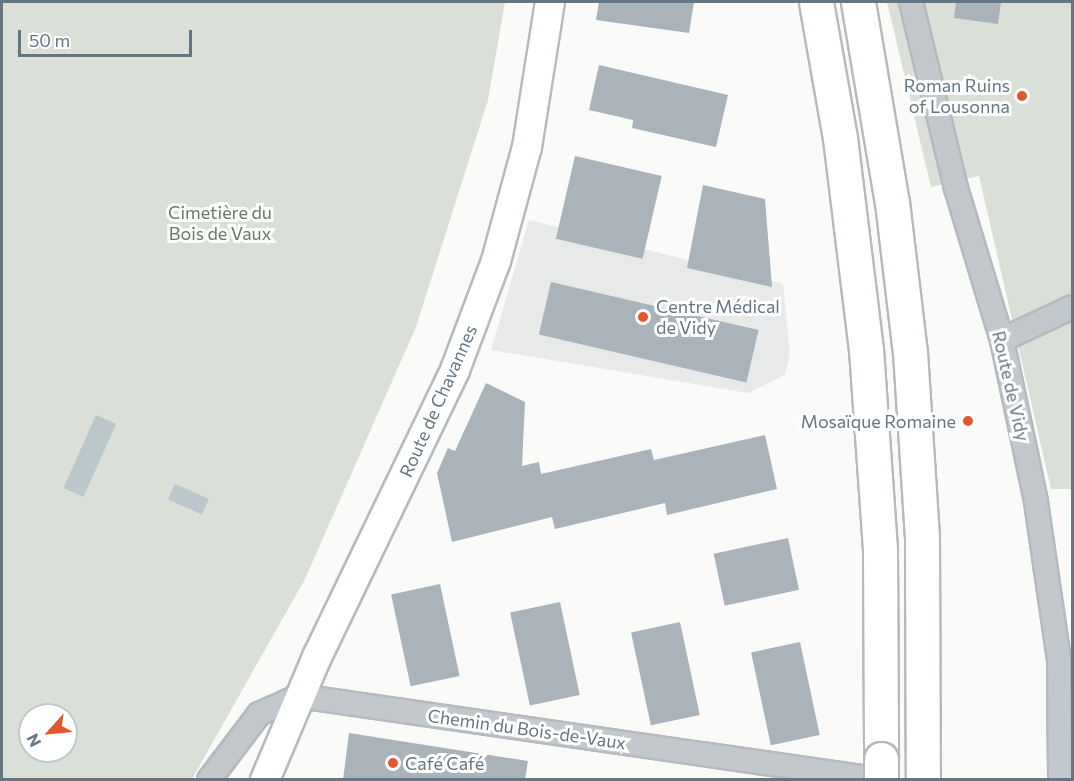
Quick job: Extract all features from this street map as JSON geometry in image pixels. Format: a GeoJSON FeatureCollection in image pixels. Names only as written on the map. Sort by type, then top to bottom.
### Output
{"type":"FeatureCollection","features":[{"type":"Feature","properties":{"kind":"highway"},"geometry":{"type":"LineString","coordinates":[[816,2],[842,148],[866,349],[880,551],[881,773]]}},
{"type":"Feature","properties":{"kind":"highway"},"geometry":{"type":"LineString","coordinates":[[858,2],[892,202],[910,352],[922,537],[924,772]]}},
{"type":"Feature","properties":{"kind":"main road","name":"Route de Chavannes"},"geometry":{"type":"LineString","coordinates":[[266,780],[299,696],[455,369],[496,261],[527,147],[550,2]]}},
{"type":"Feature","properties":{"kind":"street","name":"Route de Vidy"},"geometry":{"type":"LineString","coordinates":[[911,2],[956,189],[1002,340],[1036,502],[1059,660],[1060,780]]}},
{"type":"Feature","properties":{"kind":"street"},"geometry":{"type":"LineString","coordinates":[[1002,340],[1072,307]]}},
{"type":"Feature","properties":{"kind":"street","name":"Chemin du Bois-de-Vaux"},"geometry":{"type":"LineString","coordinates":[[299,696],[881,773]]}},
{"type":"Feature","properties":{"kind":"street"},"geometry":{"type":"LineString","coordinates":[[209,780],[260,714],[299,696]]}},
{"type":"Feature","properties":{"kind":"shaded area","name":"Centre Médical de Vidy"},"geometry":{"type":"Polygon","coordinates":[[[529,220],[783,284],[790,354],[785,375],[748,393],[491,350],[529,220]]]}},
{"type":"Feature","properties":{"kind":"shaded area"},"geometry":{"type":"Polygon","coordinates":[[[96,415],[116,424],[84,497],[63,488],[96,415]]]}},
{"type":"Feature","properties":{"kind":"shaded area"},"geometry":{"type":"Polygon","coordinates":[[[175,484],[209,499],[202,515],[168,500],[175,484]]]}},
{"type":"Feature","properties":{"kind":"green space","name":"Cimetière du Bois de Vaux"},"geometry":{"type":"Polygon","coordinates":[[[2,2],[505,2],[488,100],[416,327],[305,579],[192,779],[2,780],[2,2]]]}},
{"type":"Feature","properties":{"kind":"green space"},"geometry":{"type":"Polygon","coordinates":[[[887,2],[1072,2],[1072,489],[1051,489],[979,176],[931,187],[887,2]]]}},
{"type":"Feature","properties":{"kind":"building"},"geometry":{"type":"Polygon","coordinates":[[[599,2],[694,2],[689,33],[596,20],[599,2]]]}},
{"type":"Feature","properties":{"kind":"building"},"geometry":{"type":"Polygon","coordinates":[[[956,2],[1001,2],[998,24],[954,18],[956,2]]]}},
{"type":"Feature","properties":{"kind":"building"},"geometry":{"type":"Polygon","coordinates":[[[599,65],[728,95],[716,147],[632,128],[633,120],[589,110],[599,65]]]}},
{"type":"Feature","properties":{"kind":"building"},"geometry":{"type":"Polygon","coordinates":[[[575,156],[662,176],[643,259],[556,239],[575,156]]]}},
{"type":"Feature","properties":{"kind":"building"},"geometry":{"type":"Polygon","coordinates":[[[703,185],[765,199],[772,287],[687,268],[703,185]]]}},
{"type":"Feature","properties":{"kind":"building"},"geometry":{"type":"Polygon","coordinates":[[[551,282],[759,330],[746,383],[539,335],[551,282]]]}},
{"type":"Feature","properties":{"kind":"building"},"geometry":{"type":"Polygon","coordinates":[[[486,383],[525,402],[522,466],[539,462],[541,474],[651,449],[654,460],[765,435],[777,489],[667,515],[665,503],[555,529],[552,517],[452,542],[437,473],[448,448],[455,451],[486,383]]]}},
{"type":"Feature","properties":{"kind":"building"},"geometry":{"type":"Polygon","coordinates":[[[788,538],[799,590],[725,606],[714,554],[788,538]]]}},
{"type":"Feature","properties":{"kind":"building"},"geometry":{"type":"Polygon","coordinates":[[[440,584],[460,676],[411,686],[391,594],[440,584]]]}},
{"type":"Feature","properties":{"kind":"building"},"geometry":{"type":"Polygon","coordinates":[[[560,602],[580,695],[530,706],[510,613],[560,602]]]}},
{"type":"Feature","properties":{"kind":"building"},"geometry":{"type":"Polygon","coordinates":[[[680,622],[700,715],[651,725],[631,632],[680,622]]]}},
{"type":"Feature","properties":{"kind":"building"},"geometry":{"type":"Polygon","coordinates":[[[800,642],[820,735],[771,745],[751,652],[800,642]]]}},
{"type":"Feature","properties":{"kind":"building","name":"Café Café"},"geometry":{"type":"Polygon","coordinates":[[[349,733],[528,761],[525,780],[343,780],[349,733]]]}},
{"type":"Feature","properties":{"kind":"place","name":"Roman Ruins of Lousonna"},"geometry":{"type":"Point","coordinates":[1022,96]}},
{"type":"Feature","properties":{"kind":"place","name":"Centre Médical de Vidy"},"geometry":{"type":"Point","coordinates":[643,317]}},
{"type":"Feature","properties":{"kind":"place","name":"Mosaïque Romaine"},"geometry":{"type":"Point","coordinates":[968,421]}},
{"type":"Feature","properties":{"kind":"place","name":"Café Café"},"geometry":{"type":"Point","coordinates":[393,763]}}]}
